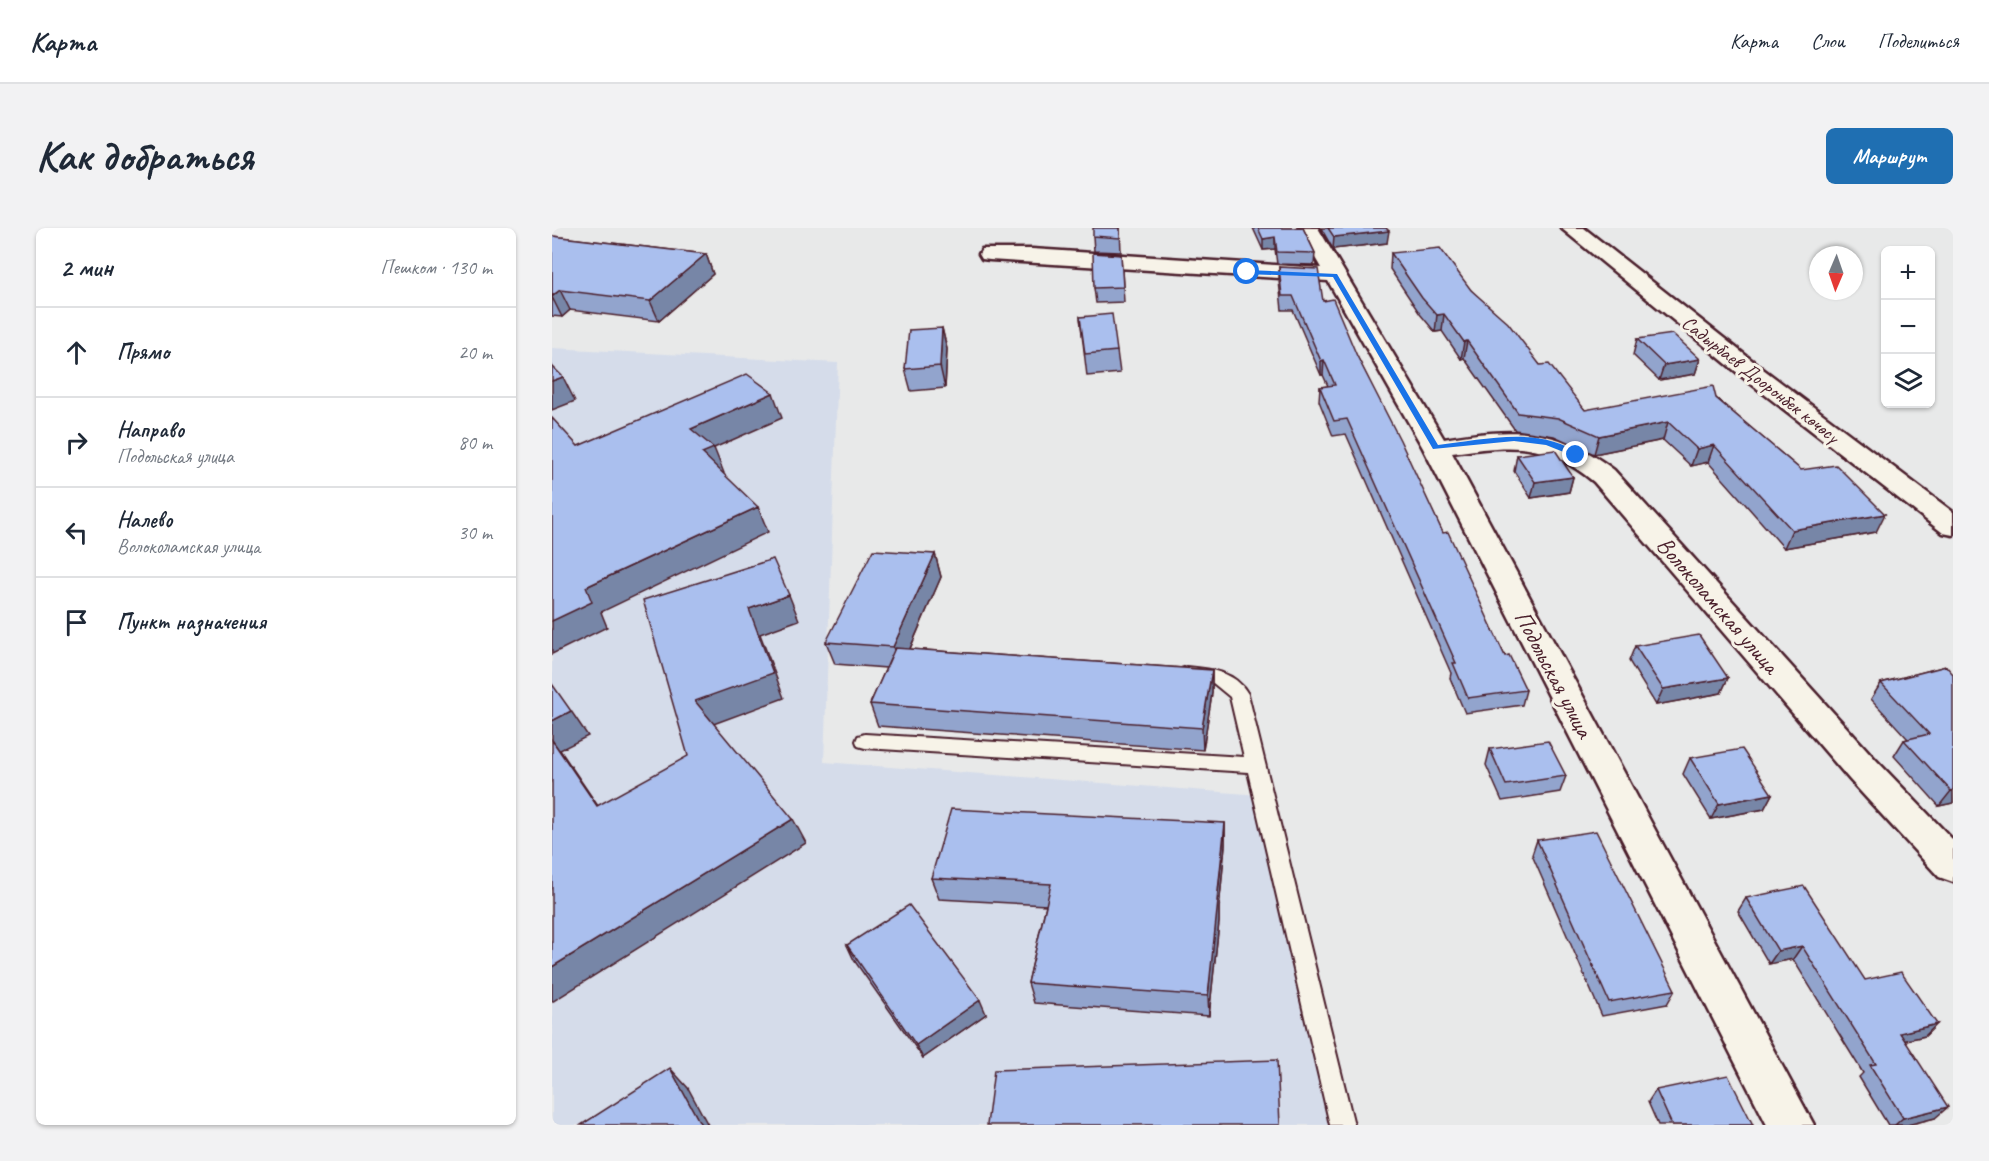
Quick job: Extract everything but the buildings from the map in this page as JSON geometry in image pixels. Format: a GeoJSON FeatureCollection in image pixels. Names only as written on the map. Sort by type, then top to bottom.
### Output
{"type":"FeatureCollection","features":[{"type":"Feature","properties":{"kind":"street","name":"Подольская улица"},"geometry":{"type":"LineString","coordinates":[[1308,228],[1436,448],[1791,1125]]}},
{"type":"Feature","properties":{"kind":"street","name":"Садырбаев Дооронбек көчөсү"},"geometry":{"type":"LineString","coordinates":[[1571,228],[1754,374],[1953,526]]}},
{"type":"Feature","properties":{"kind":"street"},"geometry":{"type":"LineString","coordinates":[[990,254],[1069,255],[1247,272],[1335,275]]}},
{"type":"Feature","properties":{"kind":"street","name":"Волоколамская улица"},"geometry":{"type":"LineString","coordinates":[[1436,448],[1514,439],[1548,443],[1576,455],[1604,476],[1863,770],[1953,866]]}},
{"type":"Feature","properties":{"kind":"lane"},"geometry":{"type":"LineString","coordinates":[[1170,673],[1216,676],[1228,682],[1239,694],[1342,1125]]}},
{"type":"Feature","properties":{"kind":"lane"},"geometry":{"type":"LineString","coordinates":[[866,741],[1256,765]]}},
{"type":"Feature","properties":{"kind":"shaded area"},"geometry":{"type":"Polygon","coordinates":[[[552,348],[838,363],[824,762],[1260,795],[1330,1125],[552,1125],[552,348]]]}},
{"type":"Feature","properties":{"kind":"route"},"geometry":{"type":"LineString","coordinates":[[1247,272],[1335,275],[1436,448],[1480,441],[1514,439],[1548,443],[1576,455]]}}]}
